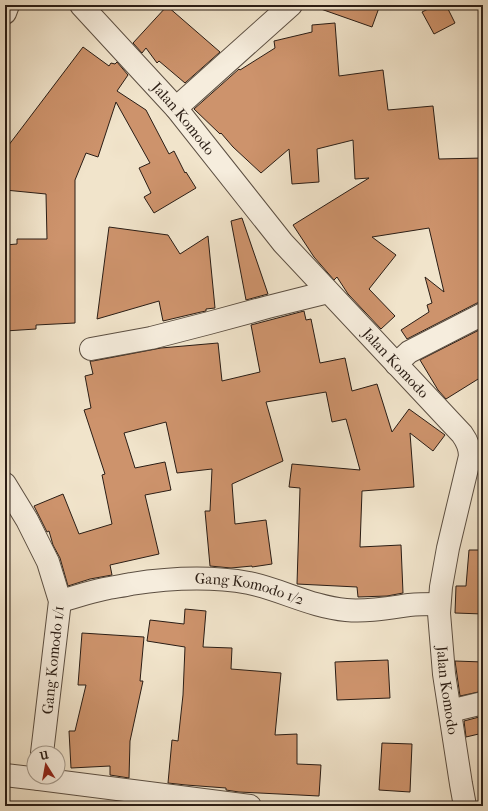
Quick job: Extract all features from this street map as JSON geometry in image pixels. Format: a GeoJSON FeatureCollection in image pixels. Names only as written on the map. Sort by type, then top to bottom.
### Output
{"type":"FeatureCollection","features":[{"type":"Feature","properties":{"kind":"street"},"geometry":{"type":"LineString","coordinates":[[5,13],[8,5]]}},
{"type":"Feature","properties":{"kind":"street","name":"Jalan Komodo"},"geometry":{"type":"LineString","coordinates":[[81,5],[176,108],[282,243],[468,442],[470,452],[469,461],[448,548],[439,604],[444,674],[465,806]]}},
{"type":"Feature","properties":{"kind":"street"},"geometry":{"type":"LineString","coordinates":[[176,108],[291,5]]}},
{"type":"Feature","properties":{"kind":"street"},"geometry":{"type":"LineString","coordinates":[[91,349],[150,338],[268,306],[328,292]]}},
{"type":"Feature","properties":{"kind":"street"},"geometry":{"type":"LineString","coordinates":[[396,364],[409,352],[483,314]]}},
{"type":"Feature","properties":{"kind":"street","name":"Gang Komodo 1/1"},"geometry":{"type":"LineString","coordinates":[[5,484],[27,520],[48,562],[60,601],[43,745]]}},
{"type":"Feature","properties":{"kind":"street","name":"Gang Komodo 1/2"},"geometry":{"type":"LineString","coordinates":[[60,601],[105,588],[199,578],[250,584],[271,589],[317,605],[346,610],[386,609],[410,605],[439,604]]}},
{"type":"Feature","properties":{"kind":"street"},"geometry":{"type":"LineString","coordinates":[[450,711],[483,703]]}},
{"type":"Feature","properties":{"kind":"street"},"geometry":{"type":"LineString","coordinates":[[5,775],[26,777]]}},
{"type":"Feature","properties":{"kind":"street"},"geometry":{"type":"LineString","coordinates":[[66,782],[250,806]]}},
{"type":"Feature","properties":{"kind":"building"},"geometry":{"type":"Polygon","coordinates":[[[318,5],[380,5],[372,27],[318,8],[318,5]]]}},
{"type":"Feature","properties":{"kind":"building"},"geometry":{"type":"Polygon","coordinates":[[[436,5],[446,5],[455,23],[434,34],[422,12],[436,5]]]}},
{"type":"Feature","properties":{"kind":"building"},"geometry":{"type":"Polygon","coordinates":[[[167,6],[220,52],[185,83],[159,61],[157,63],[146,48],[142,53],[133,43],[167,6]]]}},
{"type":"Feature","properties":{"kind":"building"},"geometry":{"type":"Polygon","coordinates":[[[335,23],[339,76],[383,70],[388,110],[433,106],[439,159],[483,158],[483,302],[477,303],[407,339],[401,330],[429,312],[427,305],[432,303],[425,277],[444,292],[429,228],[372,237],[396,255],[369,289],[395,316],[381,329],[348,294],[337,277],[334,280],[314,257],[293,225],[369,178],[355,179],[353,140],[317,149],[319,182],[292,184],[289,149],[261,173],[233,147],[221,133],[220,134],[194,109],[239,69],[240,70],[275,48],[274,41],[312,32],[312,25],[335,23]]]}},
{"type":"Feature","properties":{"kind":"building"},"geometry":{"type":"Polygon","coordinates":[[[83,47],[109,66],[111,63],[115,64],[117,62],[128,75],[117,91],[146,110],[169,154],[174,151],[185,173],[186,172],[196,188],[154,213],[144,197],[151,193],[139,168],[150,163],[116,102],[98,157],[86,153],[75,180],[75,323],[36,325],[36,329],[5,331],[5,245],[17,244],[17,239],[47,239],[46,194],[5,190],[5,150],[83,47]]]}},
{"type":"Feature","properties":{"kind":"building"},"geometry":{"type":"Polygon","coordinates":[[[242,218],[268,294],[246,300],[231,221],[242,218]]]}},
{"type":"Feature","properties":{"kind":"building"},"geometry":{"type":"Polygon","coordinates":[[[109,227],[168,235],[180,254],[208,236],[215,308],[206,309],[206,311],[163,321],[159,301],[97,319],[109,227]]]}},
{"type":"Feature","properties":{"kind":"building"},"geometry":{"type":"Polygon","coordinates":[[[304,311],[306,320],[311,319],[320,363],[345,358],[352,391],[377,384],[392,432],[409,409],[445,435],[433,451],[410,433],[414,487],[362,491],[360,547],[401,545],[403,593],[387,596],[358,597],[357,587],[297,584],[300,488],[289,487],[292,464],[360,470],[346,419],[332,422],[326,392],[266,402],[283,461],[232,484],[235,524],[266,520],[272,564],[231,568],[210,566],[205,511],[210,511],[212,469],[177,473],[166,422],[124,433],[135,468],[165,462],[171,490],[145,495],[159,554],[110,565],[112,575],[90,579],[68,586],[60,558],[53,545],[49,531],[47,532],[34,506],[63,494],[79,534],[112,524],[102,475],[105,474],[84,410],[91,408],[85,376],[93,374],[90,361],[161,348],[218,343],[222,381],[260,372],[251,325],[304,311]]]}},
{"type":"Feature","properties":{"kind":"building"},"geometry":{"type":"Polygon","coordinates":[[[483,328],[483,376],[446,399],[438,390],[420,360],[483,328]]]}},
{"type":"Feature","properties":{"kind":"building"},"geometry":{"type":"Polygon","coordinates":[[[469,550],[483,550],[483,614],[455,613],[456,586],[466,586],[469,550]]]}},
{"type":"Feature","properties":{"kind":"building"},"geometry":{"type":"Polygon","coordinates":[[[185,609],[206,611],[203,647],[232,648],[231,669],[281,673],[275,735],[297,734],[297,764],[321,765],[319,796],[239,792],[226,790],[226,788],[168,783],[172,740],[178,741],[183,695],[185,647],[147,641],[150,620],[184,624],[185,609]]]}},
{"type":"Feature","properties":{"kind":"building"},"geometry":{"type":"Polygon","coordinates":[[[82,633],[144,637],[140,681],[143,681],[130,741],[129,778],[110,775],[110,766],[71,768],[69,731],[75,731],[86,685],[78,685],[82,633]]]}},
{"type":"Feature","properties":{"kind":"building"},"geometry":{"type":"Polygon","coordinates":[[[388,660],[390,698],[337,700],[335,662],[388,660]]]}},
{"type":"Feature","properties":{"kind":"building"},"geometry":{"type":"Polygon","coordinates":[[[455,661],[483,662],[483,691],[460,696],[455,661]]]}},
{"type":"Feature","properties":{"kind":"building"},"geometry":{"type":"Polygon","coordinates":[[[483,716],[483,733],[466,737],[464,721],[483,716]]]}},
{"type":"Feature","properties":{"kind":"building"},"geometry":{"type":"Polygon","coordinates":[[[382,743],[412,744],[410,792],[379,790],[382,743]]]}}]}
